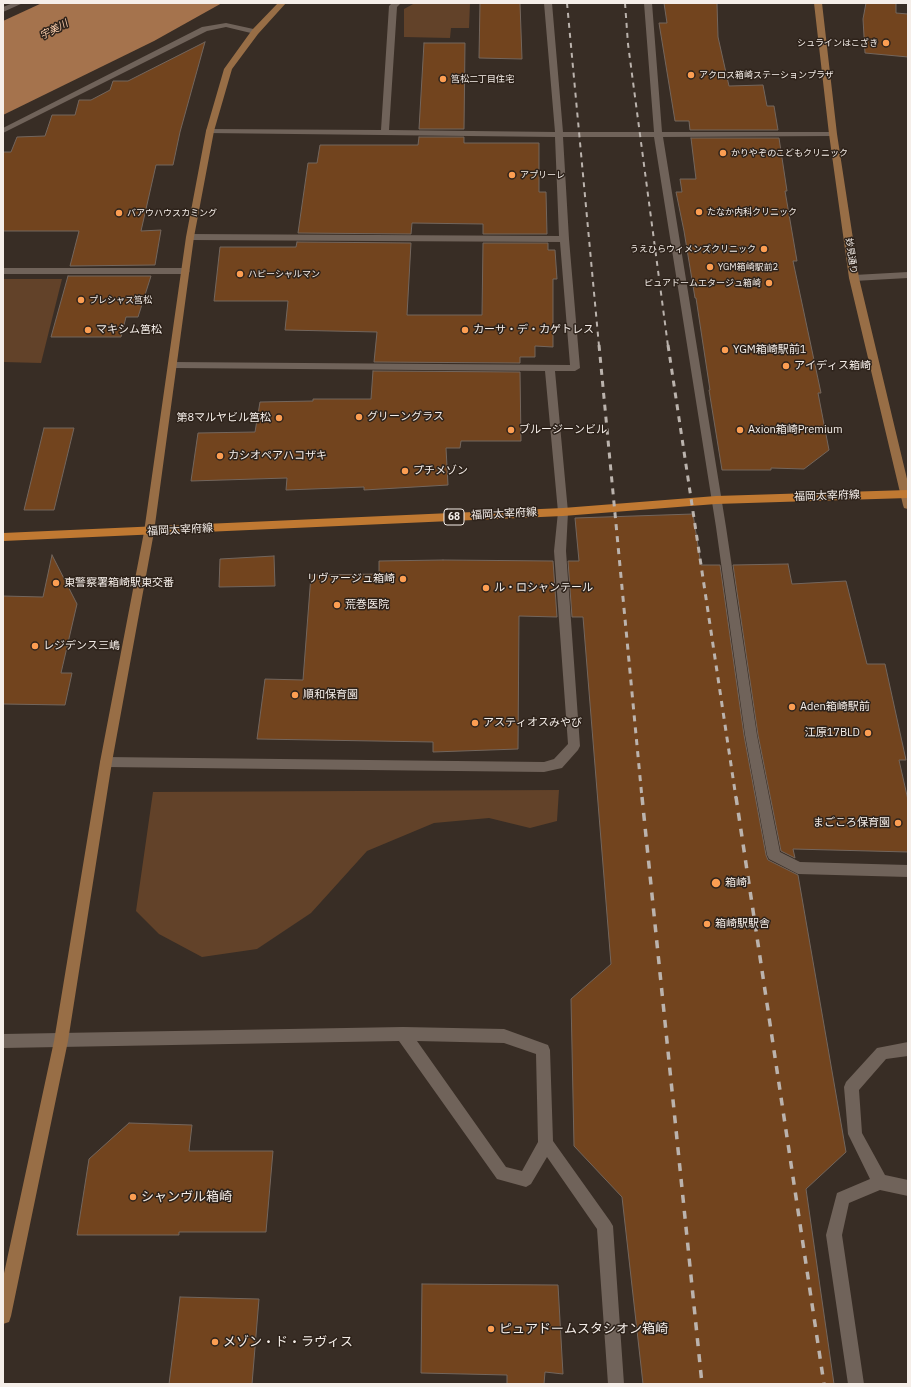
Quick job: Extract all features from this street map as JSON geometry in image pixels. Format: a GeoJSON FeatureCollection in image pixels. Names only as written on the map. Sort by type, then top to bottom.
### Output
{"type":"FeatureCollection","features":[{"type":"Feature","properties":{"kind":"main road","name":"福岡太宰府線"},"geometry":{"type":"LineString","coordinates":[[3,537],[148,532],[563,512],[716,500],[906,494]]}},
{"type":"Feature","properties":{"kind":"street"},"geometry":{"type":"LineString","coordinates":[[3,10],[19,3]]}},
{"type":"Feature","properties":{"kind":"street"},"geometry":{"type":"LineString","coordinates":[[3,1316],[61,1042],[106,762],[148,532],[173,365],[190,237],[210,131],[228,69],[255,32],[282,3]]}},
{"type":"Feature","properties":{"kind":"street"},"geometry":{"type":"LineString","coordinates":[[385,132],[393,6],[397,3]]}},
{"type":"Feature","properties":{"kind":"street"},"geometry":{"type":"LineString","coordinates":[[173,365],[575,368],[564,239],[559,134],[548,3]]}},
{"type":"Feature","properties":{"kind":"street"},"geometry":{"type":"LineString","coordinates":[[648,3],[658,135],[716,500],[751,735],[774,855],[798,868],[908,871]]}},
{"type":"Feature","properties":{"kind":"street","name":"妙見通り"},"geometry":{"type":"LineString","coordinates":[[818,3],[854,278],[908,505]]}},
{"type":"Feature","properties":{"kind":"street"},"geometry":{"type":"LineString","coordinates":[[3,132],[205,28],[226,25],[255,32]]}},
{"type":"Feature","properties":{"kind":"street"},"geometry":{"type":"LineString","coordinates":[[210,131],[658,135],[834,134]]}},
{"type":"Feature","properties":{"kind":"street"},"geometry":{"type":"LineString","coordinates":[[190,237],[564,239]]}},
{"type":"Feature","properties":{"kind":"street"},"geometry":{"type":"LineString","coordinates":[[3,271],[185,271]]}},
{"type":"Feature","properties":{"kind":"street"},"geometry":{"type":"LineString","coordinates":[[854,278],[908,275]]}},
{"type":"Feature","properties":{"kind":"street"},"geometry":{"type":"LineString","coordinates":[[106,762],[536,766],[558,764],[574,746],[560,551],[563,512],[550,368]]}},
{"type":"Feature","properties":{"kind":"street"},"geometry":{"type":"LineString","coordinates":[[3,1041],[61,1042],[403,1034],[504,1036],[543,1050],[546,1144],[526,1179],[502,1174],[403,1034]]}},
{"type":"Feature","properties":{"kind":"street"},"geometry":{"type":"LineString","coordinates":[[880,1182],[855,1134],[851,1087],[882,1053],[908,1049]]}},
{"type":"Feature","properties":{"kind":"street"},"geometry":{"type":"LineString","coordinates":[[546,1144],[605,1226],[616,1384]]}},
{"type":"Feature","properties":{"kind":"street"},"geometry":{"type":"LineString","coordinates":[[856,1384],[842,1303],[834,1234],[842,1198],[880,1182],[908,1188]]}},
{"type":"Feature","properties":{"kind":"shaded area"},"geometry":{"type":"Polygon","coordinates":[[[415,3],[470,3],[469,28],[451,28],[450,38],[404,37],[404,9],[415,3]]]}},
{"type":"Feature","properties":{"kind":"shaded area"},"geometry":{"type":"Polygon","coordinates":[[[3,279],[62,279],[41,363],[3,362],[3,279]]]}},
{"type":"Feature","properties":{"kind":"shaded area"},"geometry":{"type":"Polygon","coordinates":[[[559,790],[557,821],[530,828],[489,818],[434,823],[367,851],[311,913],[257,949],[202,957],[159,934],[136,911],[153,792],[559,790]]]}},
{"type":"Feature","properties":{"kind":"water","name":"宇美川"},"geometry":{"type":"Polygon","coordinates":[[[42,3],[222,3],[154,41],[3,115],[3,21],[42,3]]]}},
{"type":"Feature","properties":{"kind":"building"},"geometry":{"type":"Polygon","coordinates":[[[480,3],[520,3],[522,59],[479,58],[480,3]]]}},
{"type":"Feature","properties":{"kind":"building"},"geometry":{"type":"Polygon","coordinates":[[[664,3],[717,3],[718,37],[729,86],[763,85],[767,106],[774,106],[778,130],[690,130],[689,121],[675,121],[659,23],[667,23],[664,3]]]}},
{"type":"Feature","properties":{"kind":"building"},"geometry":{"type":"Polygon","coordinates":[[[866,3],[896,3],[896,13],[908,14],[908,57],[865,53],[863,19],[866,3]]]}},
{"type":"Feature","properties":{"kind":"building"},"geometry":{"type":"Polygon","coordinates":[[[205,42],[180,132],[173,165],[156,165],[141,231],[161,230],[155,265],[70,266],[79,231],[3,231],[3,152],[11,152],[17,137],[45,136],[52,115],[75,115],[79,100],[91,100],[110,90],[113,81],[128,81],[205,42]]]}},
{"type":"Feature","properties":{"kind":"building","name":"筥松二丁目住宅"},"geometry":{"type":"Polygon","coordinates":[[[424,43],[465,43],[464,129],[419,129],[424,43]]]}},
{"type":"Feature","properties":{"kind":"building"},"geometry":{"type":"Polygon","coordinates":[[[419,137],[464,137],[464,143],[539,143],[539,192],[546,192],[547,234],[483,234],[483,224],[412,223],[411,234],[298,233],[308,163],[317,163],[320,145],[418,145],[419,137]]]}},
{"type":"Feature","properties":{"kind":"building"},"geometry":{"type":"Polygon","coordinates":[[[691,138],[779,138],[787,191],[785,191],[797,261],[793,261],[821,393],[818,393],[829,450],[804,469],[771,468],[771,470],[722,470],[696,298],[676,192],[682,192],[680,179],[696,179],[691,138]]]}},
{"type":"Feature","properties":{"kind":"building"},"geometry":{"type":"Polygon","coordinates":[[[297,242],[411,243],[407,315],[482,315],[483,243],[548,243],[548,250],[555,250],[557,279],[553,279],[553,347],[535,346],[535,357],[520,357],[520,363],[374,362],[377,332],[285,330],[288,301],[214,301],[220,247],[296,247],[297,242]]]}},
{"type":"Feature","properties":{"kind":"building"},"geometry":{"type":"Polygon","coordinates":[[[68,276],[151,276],[138,317],[126,317],[121,337],[51,337],[68,276]]]}},
{"type":"Feature","properties":{"kind":"building"},"geometry":{"type":"Polygon","coordinates":[[[373,371],[520,372],[521,441],[461,441],[460,448],[446,448],[448,485],[364,490],[364,487],[286,490],[287,478],[191,481],[198,433],[255,432],[260,402],[313,401],[313,399],[371,399],[373,371]]]}},
{"type":"Feature","properties":{"kind":"building"},"geometry":{"type":"Polygon","coordinates":[[[44,428],[74,428],[54,510],[24,510],[44,428]]]}},
{"type":"Feature","properties":{"kind":"building","name":"箱崎駅駅舎"},"geometry":{"type":"Polygon","coordinates":[[[693,514],[701,565],[720,565],[744,735],[766,855],[768,860],[798,875],[846,1152],[806,1189],[834,1384],[643,1384],[622,1197],[574,1146],[571,999],[611,964],[583,617],[572,617],[568,561],[579,561],[575,518],[693,514]]]}},
{"type":"Feature","properties":{"kind":"building"},"geometry":{"type":"Polygon","coordinates":[[[52,555],[77,604],[61,673],[72,673],[65,705],[3,704],[3,596],[43,597],[52,555]]]}},
{"type":"Feature","properties":{"kind":"building"},"geometry":{"type":"Polygon","coordinates":[[[274,556],[275,586],[219,587],[220,559],[274,556]]]}},
{"type":"Feature","properties":{"kind":"building"},"geometry":{"type":"Polygon","coordinates":[[[379,561],[553,561],[557,617],[519,616],[518,749],[433,752],[433,742],[257,739],[265,679],[303,680],[311,575],[379,574],[379,561]]]}},
{"type":"Feature","properties":{"kind":"building"},"geometry":{"type":"Polygon","coordinates":[[[788,564],[792,584],[846,581],[867,664],[885,664],[906,760],[899,760],[908,800],[908,852],[793,849],[795,858],[781,851],[758,735],[733,565],[788,564]]]}},
{"type":"Feature","properties":{"kind":"building","name":"シャンヴル箱崎"},"geometry":{"type":"Polygon","coordinates":[[[129,1123],[192,1125],[189,1151],[273,1151],[266,1232],[179,1232],[179,1235],[77,1235],[89,1159],[129,1123]]]}},
{"type":"Feature","properties":{"kind":"building","name":"ピュアドームスタシオン箱崎"},"geometry":{"type":"Polygon","coordinates":[[[422,1284],[558,1285],[563,1374],[545,1372],[544,1384],[507,1384],[507,1375],[421,1373],[422,1284]]]}},
{"type":"Feature","properties":{"kind":"building","name":"メゾン・ド・ラヴィス"},"geometry":{"type":"Polygon","coordinates":[[[180,1297],[259,1299],[252,1384],[169,1384],[180,1297]]]}},
{"type":"Feature","properties":{"kind":"railway"},"geometry":{"type":"LineString","coordinates":[[567,3],[599,346]]}},
{"type":"Feature","properties":{"kind":"railway"},"geometry":{"type":"LineString","coordinates":[[625,3],[628,44],[668,346]]}},
{"type":"Feature","properties":{"kind":"railway"},"geometry":{"type":"LineString","coordinates":[[599,345],[642,798]]}},
{"type":"Feature","properties":{"kind":"railway"},"geometry":{"type":"LineString","coordinates":[[668,345],[736,798]]}},
{"type":"Feature","properties":{"kind":"railway"},"geometry":{"type":"LineString","coordinates":[[642,797],[702,1384]]}},
{"type":"Feature","properties":{"kind":"railway"},"geometry":{"type":"LineString","coordinates":[[736,797],[824,1384]]}},
{"type":"Feature","properties":{"kind":"place","name":"シュラインはこざき"},"geometry":{"type":"Point","coordinates":[886,43]}},
{"type":"Feature","properties":{"kind":"place","name":"アクロス箱崎ステーションプラザ"},"geometry":{"type":"Point","coordinates":[691,75]}},
{"type":"Feature","properties":{"kind":"place","name":"筥松二丁目住宅"},"geometry":{"type":"Point","coordinates":[443,79]}},
{"type":"Feature","properties":{"kind":"place","name":"かりやぞのこどもクリニック"},"geometry":{"type":"Point","coordinates":[723,153]}},
{"type":"Feature","properties":{"kind":"place","name":"アプリーレ"},"geometry":{"type":"Point","coordinates":[512,175]}},
{"type":"Feature","properties":{"kind":"place","name":"たなか内科クリニック"},"geometry":{"type":"Point","coordinates":[699,212]}},
{"type":"Feature","properties":{"kind":"place","name":"バアウハウスカミング"},"geometry":{"type":"Point","coordinates":[119,213]}},
{"type":"Feature","properties":{"kind":"place","name":"うえひらウィメンズクリニック"},"geometry":{"type":"Point","coordinates":[764,249]}},
{"type":"Feature","properties":{"kind":"place","name":"YGM箱崎駅前2"},"geometry":{"type":"Point","coordinates":[710,267]}},
{"type":"Feature","properties":{"kind":"place","name":"ハピーシャルマン"},"geometry":{"type":"Point","coordinates":[240,274]}},
{"type":"Feature","properties":{"kind":"place","name":"ピュアドームエタージュ箱崎"},"geometry":{"type":"Point","coordinates":[769,283]}},
{"type":"Feature","properties":{"kind":"place","name":"プレシャス筥松"},"geometry":{"type":"Point","coordinates":[81,300]}},
{"type":"Feature","properties":{"kind":"place","name":"マキシム筥松"},"geometry":{"type":"Point","coordinates":[88,330]}},
{"type":"Feature","properties":{"kind":"place","name":"カーサ・デ・カゲトレス"},"geometry":{"type":"Point","coordinates":[465,330]}},
{"type":"Feature","properties":{"kind":"place","name":"YGM箱崎駅前1"},"geometry":{"type":"Point","coordinates":[725,350]}},
{"type":"Feature","properties":{"kind":"place","name":"アイディス箱崎"},"geometry":{"type":"Point","coordinates":[786,366]}},
{"type":"Feature","properties":{"kind":"place","name":"グリーングラス"},"geometry":{"type":"Point","coordinates":[359,417]}},
{"type":"Feature","properties":{"kind":"place","name":"第8マルヤビル筥松"},"geometry":{"type":"Point","coordinates":[279,418]}},
{"type":"Feature","properties":{"kind":"place","name":"ブルージーンビル"},"geometry":{"type":"Point","coordinates":[511,430]}},
{"type":"Feature","properties":{"kind":"place","name":"Axion箱崎Premium"},"geometry":{"type":"Point","coordinates":[740,430]}},
{"type":"Feature","properties":{"kind":"place","name":"カシオペアハコザキ"},"geometry":{"type":"Point","coordinates":[220,456]}},
{"type":"Feature","properties":{"kind":"place","name":"プチメゾン"},"geometry":{"type":"Point","coordinates":[405,471]}},
{"type":"Feature","properties":{"kind":"place","name":"リヴァージュ箱崎"},"geometry":{"type":"Point","coordinates":[403,579]}},
{"type":"Feature","properties":{"kind":"place","name":"東警察署箱崎駅東交番"},"geometry":{"type":"Point","coordinates":[56,583]}},
{"type":"Feature","properties":{"kind":"place","name":"ル・ロシャンテール"},"geometry":{"type":"Point","coordinates":[486,588]}},
{"type":"Feature","properties":{"kind":"place","name":"荒巻医院"},"geometry":{"type":"Point","coordinates":[337,605]}},
{"type":"Feature","properties":{"kind":"place","name":"レジデンス三嶋"},"geometry":{"type":"Point","coordinates":[35,646]}},
{"type":"Feature","properties":{"kind":"place","name":"順和保育園"},"geometry":{"type":"Point","coordinates":[295,695]}},
{"type":"Feature","properties":{"kind":"place","name":"Aden箱崎駅前"},"geometry":{"type":"Point","coordinates":[792,707]}},
{"type":"Feature","properties":{"kind":"place","name":"アスティオスみやび"},"geometry":{"type":"Point","coordinates":[475,723]}},
{"type":"Feature","properties":{"kind":"place","name":"江原17BLD"},"geometry":{"type":"Point","coordinates":[868,733]}},
{"type":"Feature","properties":{"kind":"place","name":"まごころ保育園"},"geometry":{"type":"Point","coordinates":[898,823]}},
{"type":"Feature","properties":{"kind":"place","name":"箱崎"},"geometry":{"type":"Point","coordinates":[716,883]}},
{"type":"Feature","properties":{"kind":"place","name":"箱崎駅駅舎"},"geometry":{"type":"Point","coordinates":[707,924]}},
{"type":"Feature","properties":{"kind":"place","name":"シャンヴル箱崎"},"geometry":{"type":"Point","coordinates":[133,1197]}},
{"type":"Feature","properties":{"kind":"place","name":"ピュアドームスタシオン箱崎"},"geometry":{"type":"Point","coordinates":[491,1329]}},
{"type":"Feature","properties":{"kind":"place","name":"メゾン・ド・ラヴィス"},"geometry":{"type":"Point","coordinates":[215,1342]}}]}
